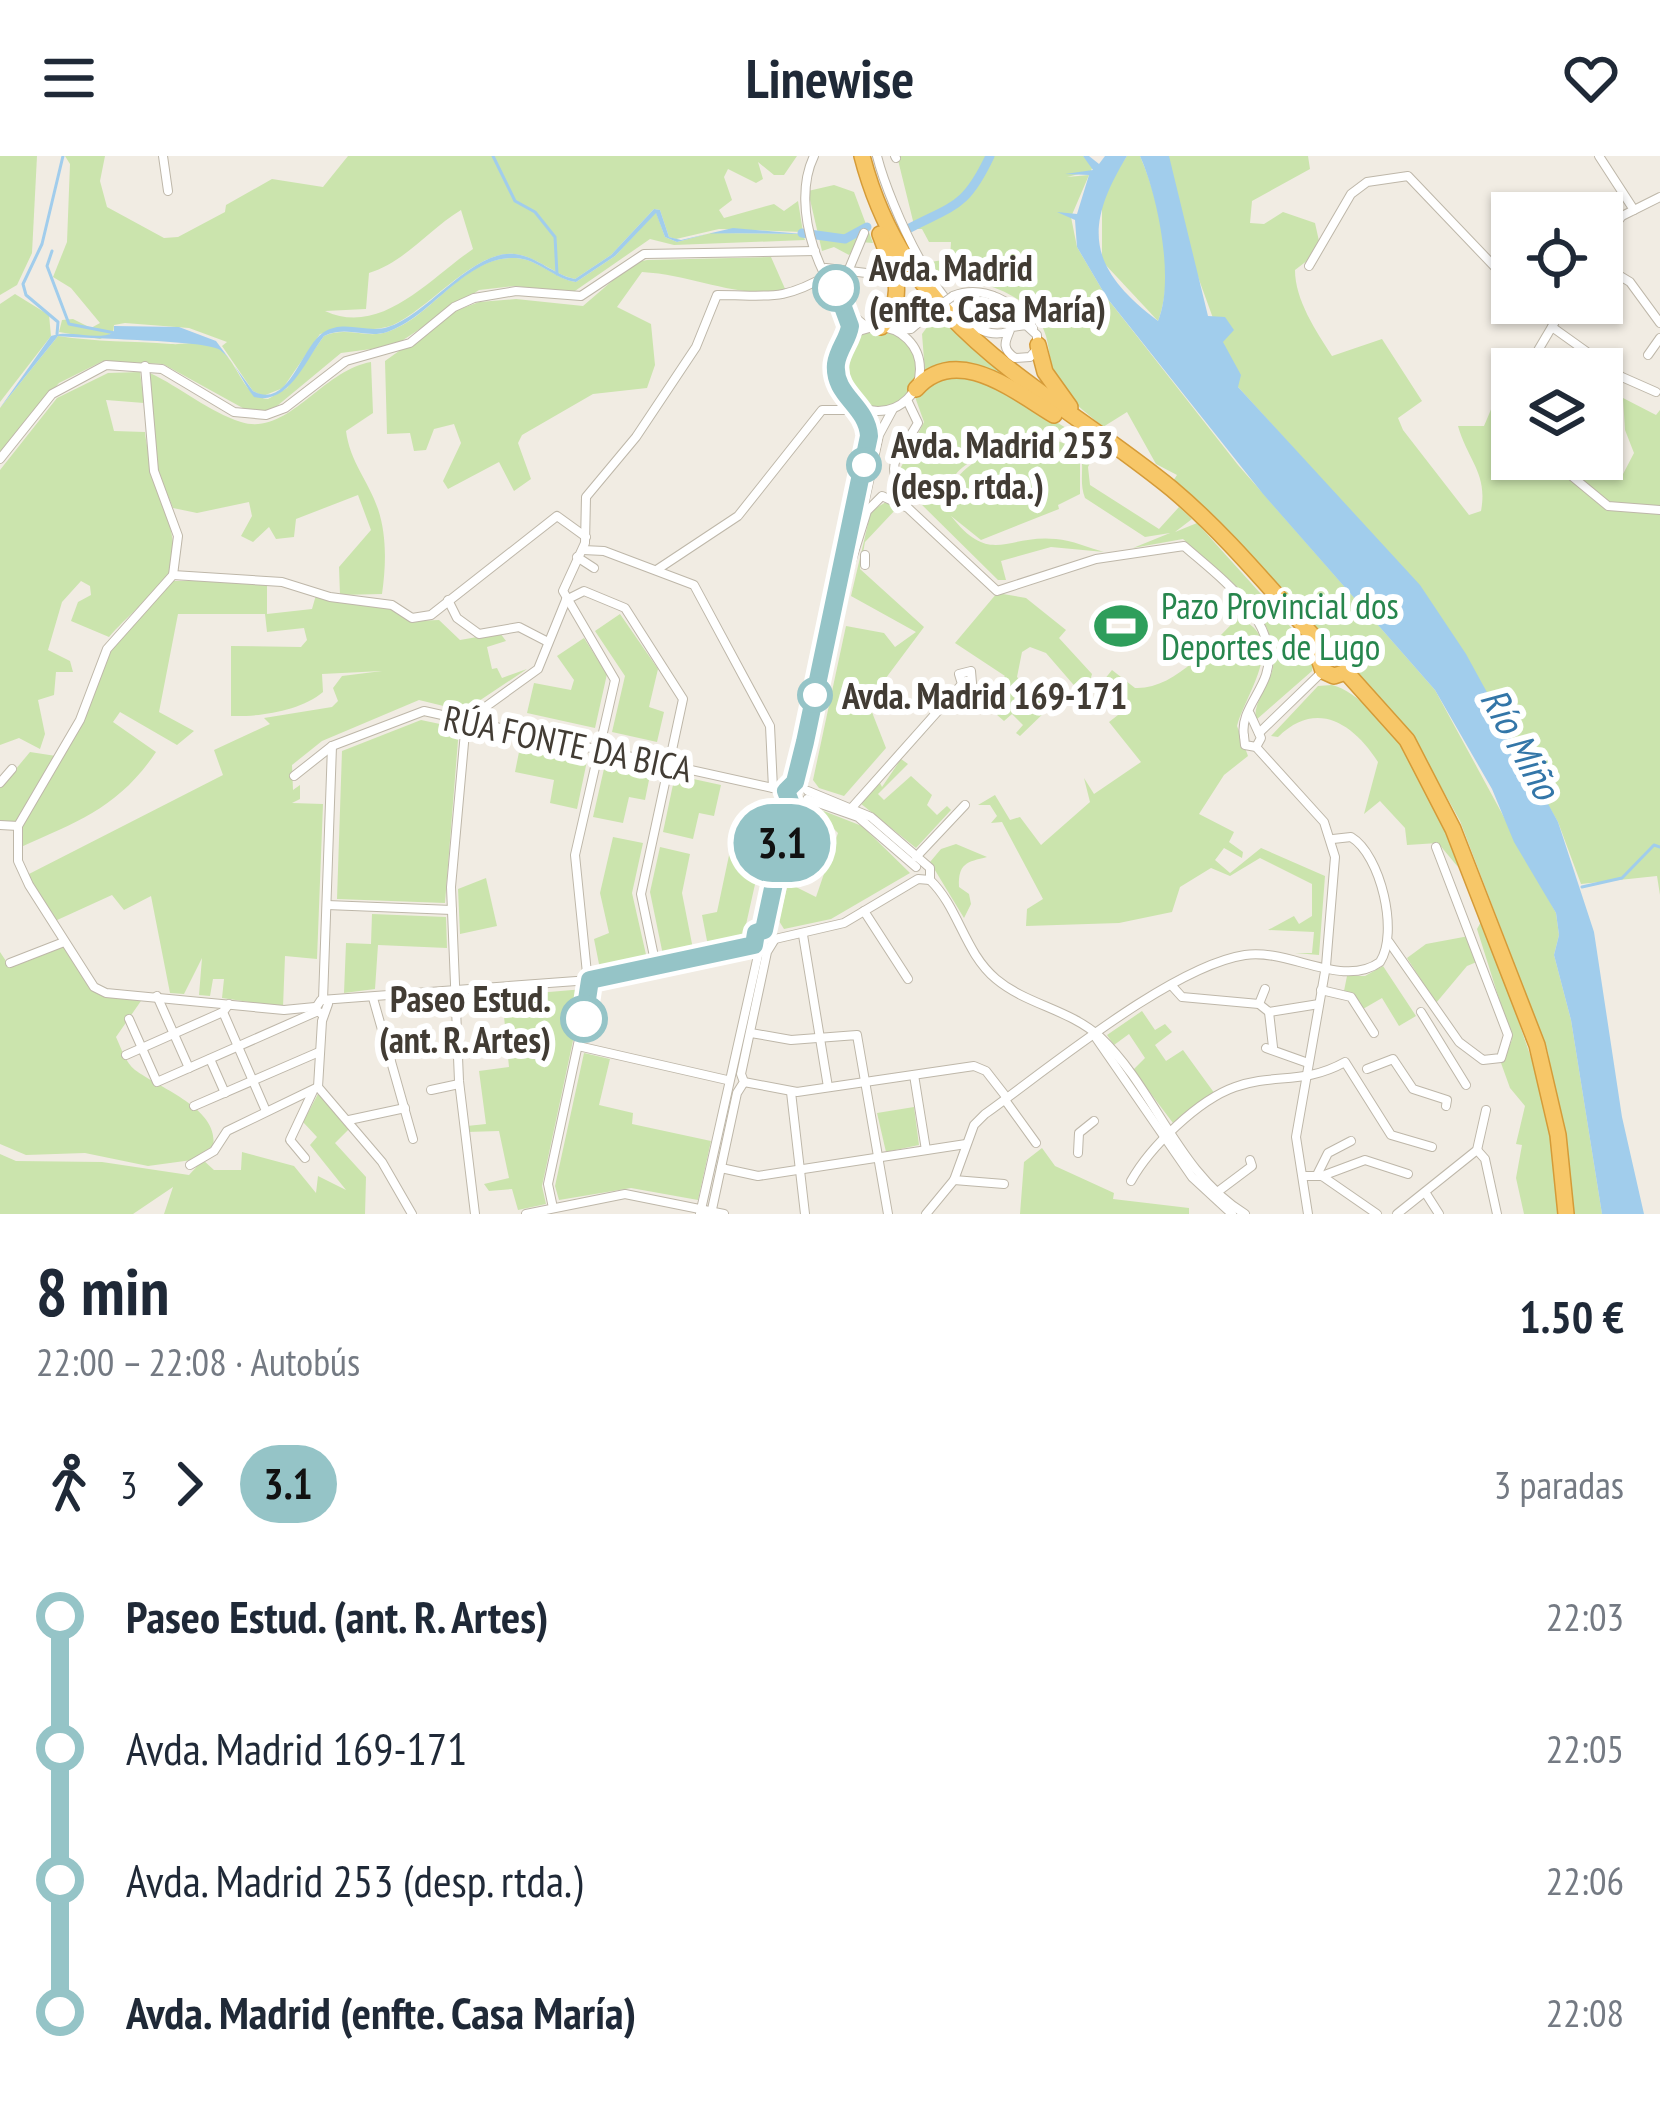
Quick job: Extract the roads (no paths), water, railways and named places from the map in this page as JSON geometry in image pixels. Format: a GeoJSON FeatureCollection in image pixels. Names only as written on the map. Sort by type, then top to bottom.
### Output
{"type":"FeatureCollection","features":[{"type":"Feature","properties":{"kind":"highway"},"geometry":{"type":"LineString","coordinates":[[866,156],[898,238],[939,309],[970,338],[1201,515],[1324,649]]}},
{"type":"Feature","properties":{"kind":"highway"},"geometry":{"type":"LineString","coordinates":[[866,156],[899,288],[894,312],[881,328]]}},
{"type":"Feature","properties":{"kind":"highway"},"geometry":{"type":"LineString","coordinates":[[866,156],[885,226],[907,266],[970,338]]}},
{"type":"Feature","properties":{"kind":"highway"},"geometry":{"type":"LineString","coordinates":[[939,309],[983,343],[1008,334]]}},
{"type":"Feature","properties":{"kind":"highway"},"geometry":{"type":"LineString","coordinates":[[1036,338],[1053,387],[1087,428]]}},
{"type":"Feature","properties":{"kind":"highway"},"geometry":{"type":"LineString","coordinates":[[912,395],[943,369],[968,370],[1114,447]]}},
{"type":"Feature","properties":{"kind":"highway"},"geometry":{"type":"LineString","coordinates":[[1345,648],[1351,660],[1346,672],[1334,676],[1323,671],[1319,659],[1324,649],[1345,648]]}},
{"type":"Feature","properties":{"kind":"highway"},"geometry":{"type":"LineString","coordinates":[[1346,672],[1407,740],[1442,802],[1538,1045],[1558,1135],[1566,1214]]}},
{"type":"Feature","properties":{"kind":"street"},"geometry":{"type":"LineString","coordinates":[[163,156],[169,191]]}},
{"type":"Feature","properties":{"kind":"street"},"geometry":{"type":"LineString","coordinates":[[801,794],[869,428],[836,372],[848,340],[846,306],[809,239],[803,181],[814,156]]}},
{"type":"Feature","properties":{"kind":"street"},"geometry":{"type":"LineString","coordinates":[[866,156],[905,234],[942,292],[977,328],[994,335],[1036,338]]}},
{"type":"Feature","properties":{"kind":"street"},"geometry":{"type":"LineString","coordinates":[[1599,156],[1634,210]]}},
{"type":"Feature","properties":{"kind":"street"},"geometry":{"type":"LineString","coordinates":[[1309,266],[1351,194],[1367,182],[1408,176],[1491,263]]}},
{"type":"Feature","properties":{"kind":"street"},"geometry":{"type":"LineString","coordinates":[[1623,221],[1660,196]]}},
{"type":"Feature","properties":{"kind":"street"},"geometry":{"type":"LineString","coordinates":[[849,268],[864,233]]}},
{"type":"Feature","properties":{"kind":"street"},"geometry":{"type":"LineString","coordinates":[[0,459],[52,394],[70,380],[106,365],[145,366],[176,376],[234,412],[266,415],[286,409],[346,362],[410,343],[454,307],[473,298],[516,291],[580,296],[644,254],[815,251]]}},
{"type":"Feature","properties":{"kind":"street"},"geometry":{"type":"LineString","coordinates":[[475,1214],[459,1084],[452,910],[466,721],[534,674],[566,600],[566,578],[586,537],[586,496],[636,437],[696,347],[718,295],[770,299],[806,291],[826,272],[849,268],[882,275]]}},
{"type":"Feature","properties":{"kind":"street"},"geometry":{"type":"LineString","coordinates":[[1623,278],[1660,323]]}},
{"type":"Feature","properties":{"kind":"street"},"geometry":{"type":"LineString","coordinates":[[848,340],[881,328],[911,329],[975,291],[994,296],[1017,310],[1036,338],[1034,354],[1020,359],[1010,355],[1009,313],[994,296]]}},
{"type":"Feature","properties":{"kind":"street"},"geometry":{"type":"LineString","coordinates":[[846,306],[917,352]]}},
{"type":"Feature","properties":{"kind":"street"},"geometry":{"type":"LineString","coordinates":[[908,508],[891,471],[895,454],[917,423],[912,395],[917,352],[939,309]]}},
{"type":"Feature","properties":{"kind":"street"},"geometry":{"type":"LineString","coordinates":[[1555,324],[1622,376],[1656,392]]}},
{"type":"Feature","properties":{"kind":"street"},"geometry":{"type":"LineString","coordinates":[[1648,355],[1660,338]]}},
{"type":"Feature","properties":{"kind":"street"},"geometry":{"type":"LineString","coordinates":[[145,366],[154,471],[178,536],[173,575],[107,649],[80,720],[17,826],[18,860],[94,987],[226,1008],[321,1008],[454,988],[590,980],[760,949]]}},
{"type":"Feature","properties":{"kind":"street"},"geometry":{"type":"LineString","coordinates":[[706,1212],[760,949],[770,934],[879,435],[893,409],[912,395]]}},
{"type":"Feature","properties":{"kind":"street"},"geometry":{"type":"LineString","coordinates":[[657,570],[730,524],[818,414],[857,405],[893,409]]}},
{"type":"Feature","properties":{"kind":"street"},"geometry":{"type":"LineString","coordinates":[[1576,480],[1607,506],[1660,510]]}},
{"type":"Feature","properties":{"kind":"street"},"geometry":{"type":"LineString","coordinates":[[851,562],[870,504],[891,496],[994,589],[1096,559],[1184,546],[1237,594],[1263,634],[1266,674],[1244,736],[1247,747],[1256,747]]}},
{"type":"Feature","properties":{"kind":"street"},"geometry":{"type":"LineString","coordinates":[[173,575],[282,582],[330,597],[392,604],[412,618],[431,615],[557,516],[586,537]]}},
{"type":"Feature","properties":{"kind":"street"},"geometry":{"type":"LineString","coordinates":[[579,554],[604,551],[692,583],[770,726],[773,788]]}},
{"type":"Feature","properties":{"kind":"street"},"geometry":{"type":"LineString","coordinates":[[579,554],[594,568]]}},
{"type":"Feature","properties":{"kind":"street"},"geometry":{"type":"LineString","coordinates":[[566,600],[584,591],[621,605],[681,694],[641,894],[656,966]]}},
{"type":"Feature","properties":{"kind":"street"},"geometry":{"type":"LineString","coordinates":[[448,600],[460,622],[479,634],[519,627],[548,642]]}},
{"type":"Feature","properties":{"kind":"street"},"geometry":{"type":"LineString","coordinates":[[553,1210],[548,1184],[590,980],[575,856],[614,674],[566,600]]}},
{"type":"Feature","properties":{"kind":"street"},"geometry":{"type":"LineString","coordinates":[[1244,736],[1266,724],[1323,671]]}},
{"type":"Feature","properties":{"kind":"street"},"geometry":{"type":"LineString","coordinates":[[849,808],[962,685]]}},
{"type":"Feature","properties":{"kind":"street","name":"RÚA FONTE DA BICA"},"geometry":{"type":"LineString","coordinates":[[294,776],[332,746],[417,712],[801,794]]}},
{"type":"Feature","properties":{"kind":"street"},"geometry":{"type":"LineString","coordinates":[[1250,712],[1266,724]]}},
{"type":"Feature","properties":{"kind":"street"},"geometry":{"type":"LineString","coordinates":[[1250,712],[1257,731],[1256,747],[1333,839],[1326,966],[1297,1137],[1308,1214]]}},
{"type":"Feature","properties":{"kind":"street"},"geometry":{"type":"LineString","coordinates":[[305,1158],[290,1140],[315,1089],[320,1052],[332,746]]}},
{"type":"Feature","properties":{"kind":"street"},"geometry":{"type":"LineString","coordinates":[[0,783],[12,769]]}},
{"type":"Feature","properties":{"kind":"street"},"geometry":{"type":"LineString","coordinates":[[801,794],[849,808],[880,824],[918,863],[930,868],[930,880],[971,951],[996,980],[1072,1017],[1094,1034],[1224,1212]]}},
{"type":"Feature","properties":{"kind":"street"},"geometry":{"type":"LineString","coordinates":[[918,878],[918,863],[964,806]]}},
{"type":"Feature","properties":{"kind":"street"},"geometry":{"type":"LineString","coordinates":[[0,825],[17,826]]}},
{"type":"Feature","properties":{"kind":"street"},"geometry":{"type":"LineString","coordinates":[[1333,839],[1352,837],[1366,848],[1389,942],[1430,1004],[1477,1057],[1489,1061],[1505,1054],[1508,1035],[1436,848]]}},
{"type":"Feature","properties":{"kind":"street"},"geometry":{"type":"LineString","coordinates":[[706,1212],[722,1168],[735,1081],[751,1033],[760,949],[756,933],[803,934],[864,911],[918,878],[930,880]]}},
{"type":"Feature","properties":{"kind":"street"},"geometry":{"type":"LineString","coordinates":[[327,905],[452,910]]}},
{"type":"Feature","properties":{"kind":"street"},"geometry":{"type":"LineString","coordinates":[[864,911],[908,979]]}},
{"type":"Feature","properties":{"kind":"street"},"geometry":{"type":"LineString","coordinates":[[803,934],[828,1087]]}},
{"type":"Feature","properties":{"kind":"street"},"geometry":{"type":"LineString","coordinates":[[10,963],[64,942]]}},
{"type":"Feature","properties":{"kind":"street"},"geometry":{"type":"LineString","coordinates":[[926,1214],[954,1180],[974,1125],[1094,1034],[1173,987],[1221,960],[1252,953],[1370,970],[1389,942]]}},
{"type":"Feature","properties":{"kind":"street"},"geometry":{"type":"LineString","coordinates":[[1173,987],[1182,997],[1259,1004],[1269,1012],[1318,1004]]}},
{"type":"Feature","properties":{"kind":"street"},"geometry":{"type":"LineString","coordinates":[[1259,1004],[1265,989]]}},
{"type":"Feature","properties":{"kind":"street"},"geometry":{"type":"LineString","coordinates":[[1322,990],[1351,997],[1374,1034]]}},
{"type":"Feature","properties":{"kind":"street"},"geometry":{"type":"LineString","coordinates":[[157,996],[189,1068]]}},
{"type":"Feature","properties":{"kind":"street"},"geometry":{"type":"LineString","coordinates":[[374,998],[413,1139]]}},
{"type":"Feature","properties":{"kind":"street"},"geometry":{"type":"LineString","coordinates":[[126,1055],[226,1008]]}},
{"type":"Feature","properties":{"kind":"street"},"geometry":{"type":"LineString","coordinates":[[226,1008],[266,1111]]}},
{"type":"Feature","properties":{"kind":"street"},"geometry":{"type":"LineString","coordinates":[[129,1019],[157,1082],[321,1008]]}},
{"type":"Feature","properties":{"kind":"street"},"geometry":{"type":"LineString","coordinates":[[1269,1012],[1269,1047],[1308,1063]]}},
{"type":"Feature","properties":{"kind":"street"},"geometry":{"type":"LineString","coordinates":[[1421,1012],[1466,1084]]}},
{"type":"Feature","properties":{"kind":"street"},"geometry":{"type":"LineString","coordinates":[[751,1033],[791,1040],[857,1035],[888,1214]]}},
{"type":"Feature","properties":{"kind":"street"},"geometry":{"type":"LineString","coordinates":[[578,1046],[790,1092],[974,1066],[986,1070],[1036,1143]]}},
{"type":"Feature","properties":{"kind":"street"},"geometry":{"type":"LineString","coordinates":[[194,1106],[320,1052]]}},
{"type":"Feature","properties":{"kind":"street"},"geometry":{"type":"LineString","coordinates":[[1367,1069],[1390,1058],[1414,1089],[1447,1100],[1446,1106]]}},
{"type":"Feature","properties":{"kind":"street"},"geometry":{"type":"LineString","coordinates":[[210,1059],[225,1093]]}},
{"type":"Feature","properties":{"kind":"street"},"geometry":{"type":"LineString","coordinates":[[1131,1181],[1167,1135],[1234,1087],[1305,1080],[1345,1062],[1391,1135],[1432,1147]]}},
{"type":"Feature","properties":{"kind":"street"},"geometry":{"type":"LineString","coordinates":[[914,1075],[926,1150]]}},
{"type":"Feature","properties":{"kind":"street"},"geometry":{"type":"LineString","coordinates":[[431,1090],[459,1084]]}},
{"type":"Feature","properties":{"kind":"street"},"geometry":{"type":"LineString","coordinates":[[190,1166],[214,1151],[227,1131],[315,1089]]}},
{"type":"Feature","properties":{"kind":"street"},"geometry":{"type":"LineString","coordinates":[[315,1089],[349,1120],[412,1214]]}},
{"type":"Feature","properties":{"kind":"street"},"geometry":{"type":"LineString","coordinates":[[790,1092],[805,1214]]}},
{"type":"Feature","properties":{"kind":"street"},"geometry":{"type":"LineString","coordinates":[[349,1120],[405,1108]]}},
{"type":"Feature","properties":{"kind":"street"},"geometry":{"type":"LineString","coordinates":[[1397,1214],[1477,1150],[1486,1110]]}},
{"type":"Feature","properties":{"kind":"street"},"geometry":{"type":"LineString","coordinates":[[1069,1119],[1079,1132],[1078,1154]]}},
{"type":"Feature","properties":{"kind":"street"},"geometry":{"type":"LineString","coordinates":[[1079,1132],[1094,1121]]}},
{"type":"Feature","properties":{"kind":"street"},"geometry":{"type":"LineString","coordinates":[[1167,1135],[1216,1192],[1245,1214]]}},
{"type":"Feature","properties":{"kind":"street"},"geometry":{"type":"LineString","coordinates":[[1319,1176],[1326,1155],[1351,1141]]}},
{"type":"Feature","properties":{"kind":"street"},"geometry":{"type":"LineString","coordinates":[[722,1168],[758,1176],[966,1144]]}},
{"type":"Feature","properties":{"kind":"street"},"geometry":{"type":"LineString","coordinates":[[1315,1150],[1326,1155]]}},
{"type":"Feature","properties":{"kind":"street"},"geometry":{"type":"LineString","coordinates":[[1477,1150],[1485,1160],[1497,1214]]}},
{"type":"Feature","properties":{"kind":"street"},"geometry":{"type":"LineString","coordinates":[[1216,1192],[1252,1166],[1250,1160]]}},
{"type":"Feature","properties":{"kind":"street"},"geometry":{"type":"LineString","coordinates":[[1305,1176],[1319,1176],[1365,1160],[1408,1174]]}},
{"type":"Feature","properties":{"kind":"street"},"geometry":{"type":"LineString","coordinates":[[1319,1176],[1377,1214]]}},
{"type":"Feature","properties":{"kind":"street"},"geometry":{"type":"LineString","coordinates":[[954,1180],[1004,1184]]}},
{"type":"Feature","properties":{"kind":"street"},"geometry":{"type":"LineString","coordinates":[[1425,1192],[1439,1214]]}},
{"type":"Feature","properties":{"kind":"street"},"geometry":{"type":"LineString","coordinates":[[526,1214],[625,1194],[724,1214]]}},
{"type":"Feature","properties":{"kind":"water","name":"Río Miño"},"geometry":{"type":"Polygon","coordinates":[[[1083,156],[1099,164],[1105,156],[1127,156],[1103,205],[1100,246],[1117,283],[1158,321],[1165,262],[1153,193],[1140,156],[1169,156],[1208,316],[1225,317],[1234,330],[1223,342],[1241,375],[1238,387],[1420,585],[1466,654],[1558,822],[1594,932],[1622,1117],[1644,1214],[1602,1214],[1571,1020],[1554,955],[1559,935],[1556,913],[1514,842],[1492,789],[1435,690],[1263,494],[1107,298],[1077,247],[1075,220],[1057,212],[1077,214],[1089,175],[1065,174],[1093,170],[1083,156]]]}},
{"type":"Feature","properties":{"kind":"water"},"geometry":{"type":"Polygon","coordinates":[[[654,209],[660,210],[669,237],[681,240],[709,234],[677,242],[665,237],[656,213],[615,256],[576,282],[524,259],[498,260],[465,277],[419,314],[387,332],[324,336],[287,388],[266,398],[254,397],[234,365],[253,391],[276,392],[316,339],[332,328],[388,327],[419,310],[466,272],[499,255],[523,256],[575,279],[611,255],[654,209]]]}},
{"type":"Feature","properties":{"kind":"water"},"geometry":{"type":"Polygon","coordinates":[[[733,228],[803,234],[711,233],[733,228]]]}},
{"type":"Feature","properties":{"kind":"water"},"geometry":{"type":"Polygon","coordinates":[[[114,326],[179,327],[216,341],[230,360],[220,350],[193,344],[58,336],[0,408],[51,336],[59,334],[106,335],[114,333],[114,326]]]}},
{"type":"Feature","properties":{"kind":"waterway"},"geometry":{"type":"LineString","coordinates":[[57,334],[58,322],[26,295],[23,284],[42,244],[63,156]]}},
{"type":"Feature","properties":{"kind":"waterway"},"geometry":{"type":"LineString","coordinates":[[493,156],[515,201],[535,212],[555,237],[557,274]]}},
{"type":"Feature","properties":{"kind":"waterway"},"geometry":{"type":"LineString","coordinates":[[906,230],[965,196],[990,156]]}},
{"type":"Feature","properties":{"kind":"waterway"},"geometry":{"type":"LineString","coordinates":[[802,233],[845,239],[867,227]]}},
{"type":"Feature","properties":{"kind":"waterway"},"geometry":{"type":"LineString","coordinates":[[52,251],[47,266],[69,324],[115,333]]}},
{"type":"Feature","properties":{"kind":"waterway"},"geometry":{"type":"LineString","coordinates":[[1582,887],[1622,878],[1654,845],[1660,847]]}},
{"type":"Feature","properties":{"kind":"place","name":"Avda. Madrid (enfte. Casa María)"},"geometry":{"type":"Point","coordinates":[836,288]}},
{"type":"Feature","properties":{"kind":"place","name":"Avda. Madrid 253 (desp. rtda.)"},"geometry":{"type":"Point","coordinates":[864,465]}},
{"type":"Feature","properties":{"kind":"place","name":"Pazo Provincial dos Deportes de Lugo"},"geometry":{"type":"Point","coordinates":[1121,626]}},
{"type":"Feature","properties":{"kind":"place","name":"Avda. Madrid 169-171"},"geometry":{"type":"Point","coordinates":[815,695]}},
{"type":"Feature","properties":{"kind":"place","name":"Paseo Estud. (ant. R. Artes)"},"geometry":{"type":"Point","coordinates":[584,1019]}}]}
